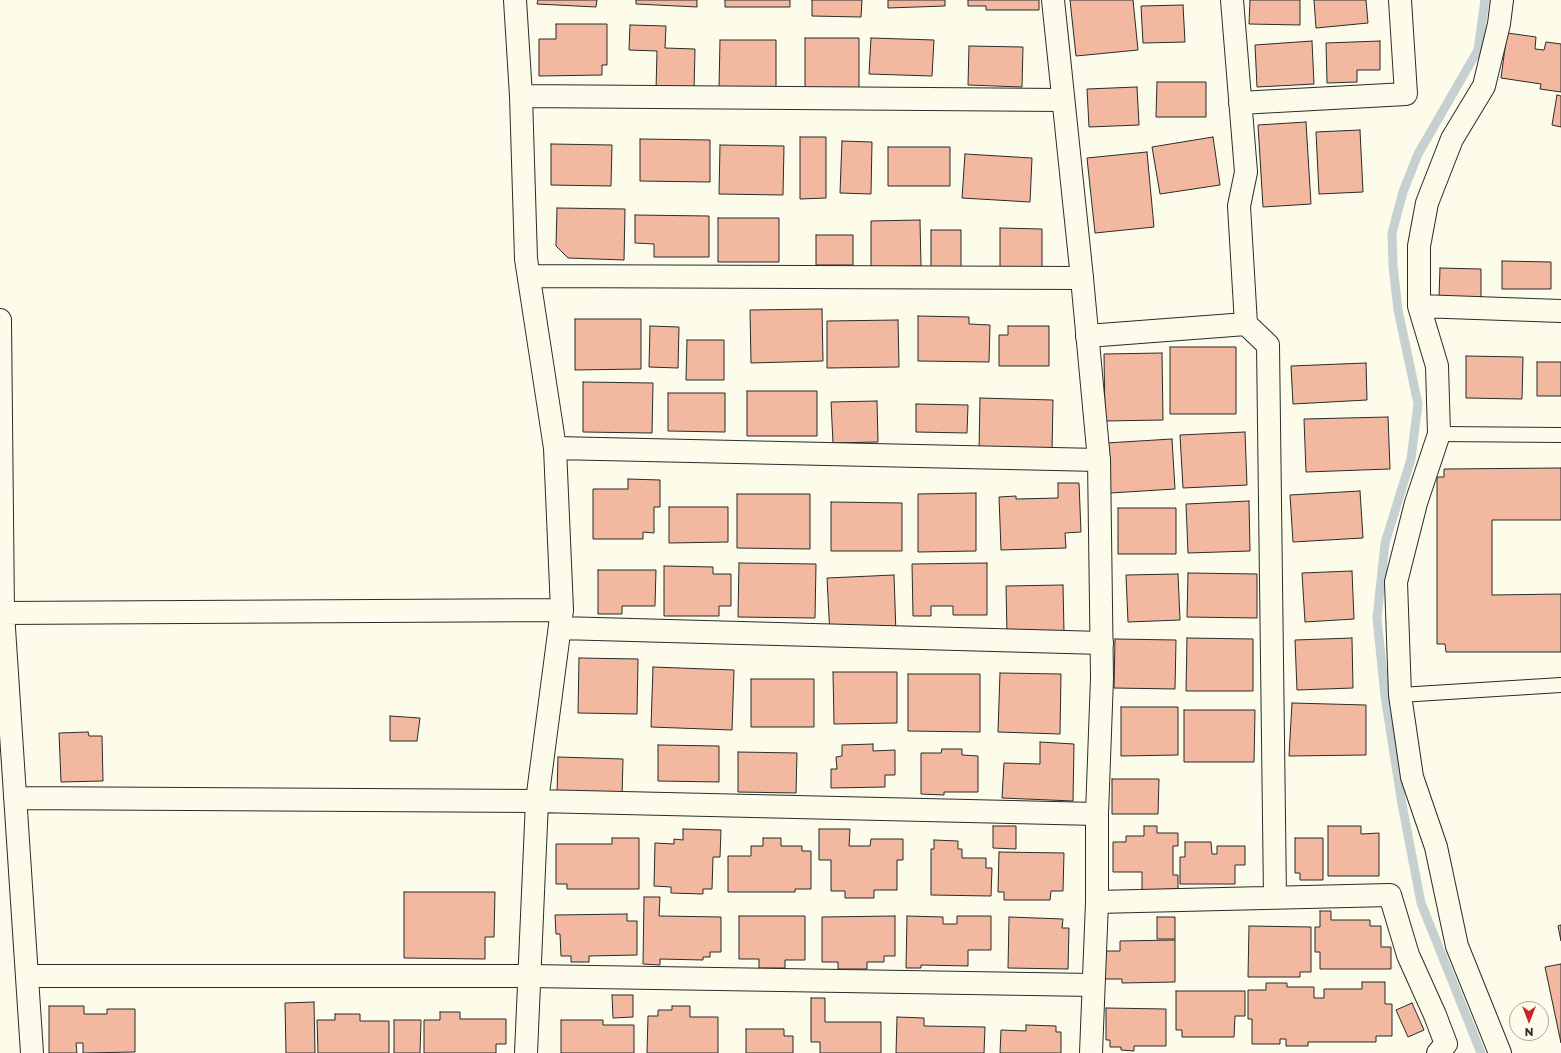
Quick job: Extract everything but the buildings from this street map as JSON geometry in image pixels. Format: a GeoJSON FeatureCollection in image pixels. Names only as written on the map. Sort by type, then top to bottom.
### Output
{"type":"FeatureCollection","features":[{"type":"Feature","properties":{"kind":"street"},"geometry":{"type":"LineString","coordinates":[[515,0],[521,96],[526,259],[555,448],[561,619],[537,801],[526,1053]]}},
{"type":"Feature","properties":{"kind":"street"},"geometry":{"type":"LineString","coordinates":[[1053,0],[1099,460],[1102,678],[1097,902],[1091,1053]]}},
{"type":"Feature","properties":{"kind":"street"},"geometry":{"type":"LineString","coordinates":[[1232,0],[1246,172],[1239,206],[1246,324],[1268,345],[1275,897]]}},
{"type":"Feature","properties":{"kind":"street"},"geometry":{"type":"LineString","coordinates":[[1240,103],[1406,94],[1400,0]]}},
{"type":"Feature","properties":{"kind":"street"},"geometry":{"type":"LineString","coordinates":[[1500,1053],[1457,946],[1436,847],[1412,777],[1400,695],[1396,582],[1416,503],[1439,434],[1438,366],[1419,306],[1419,246],[1427,203],[1452,139],[1484,86],[1499,24],[1502,0]]}},
{"type":"Feature","properties":{"kind":"street"},"geometry":{"type":"LineString","coordinates":[[521,96],[1062,100]]}},
{"type":"Feature","properties":{"kind":"street"},"geometry":{"type":"LineString","coordinates":[[529,276],[1082,278]]}},
{"type":"Feature","properties":{"kind":"street"},"geometry":{"type":"LineString","coordinates":[[1419,306],[1561,311]]}},
{"type":"Feature","properties":{"kind":"street"},"geometry":{"type":"LineString","coordinates":[[0,320],[1,613],[32,1053]]}},
{"type":"Feature","properties":{"kind":"street"},"geometry":{"type":"LineString","coordinates":[[1087,336],[1246,324]]}},
{"type":"Feature","properties":{"kind":"street"},"geometry":{"type":"LineString","coordinates":[[555,448],[1099,460]]}},
{"type":"Feature","properties":{"kind":"street"},"geometry":{"type":"LineString","coordinates":[[1,613],[561,619],[1102,643]]}},
{"type":"Feature","properties":{"kind":"street"},"geometry":{"type":"LineString","coordinates":[[15,798],[537,801],[1098,814]]}},
{"type":"Feature","properties":{"kind":"street"},"geometry":{"type":"LineString","coordinates":[[1097,902],[1390,895],[1408,955],[1435,1015],[1446,1044],[1438,1053]]}},
{"type":"Feature","properties":{"kind":"street"},"geometry":{"type":"LineString","coordinates":[[27,976],[530,976],[1093,985]]}},
{"type":"Feature","properties":{"kind":"lane"},"geometry":{"type":"LineString","coordinates":[[1439,434],[1561,435]]}},
{"type":"Feature","properties":{"kind":"lane"},"geometry":{"type":"LineString","coordinates":[[1400,695],[1561,685]]}},
{"type":"Feature","properties":{"kind":"waterway"},"geometry":{"type":"LineString","coordinates":[[1481,1053],[1421,903],[1402,804],[1385,696],[1377,618],[1385,543],[1411,459],[1418,404],[1398,310],[1393,266],[1392,233],[1403,192],[1418,154],[1478,50],[1485,0]]}}]}
